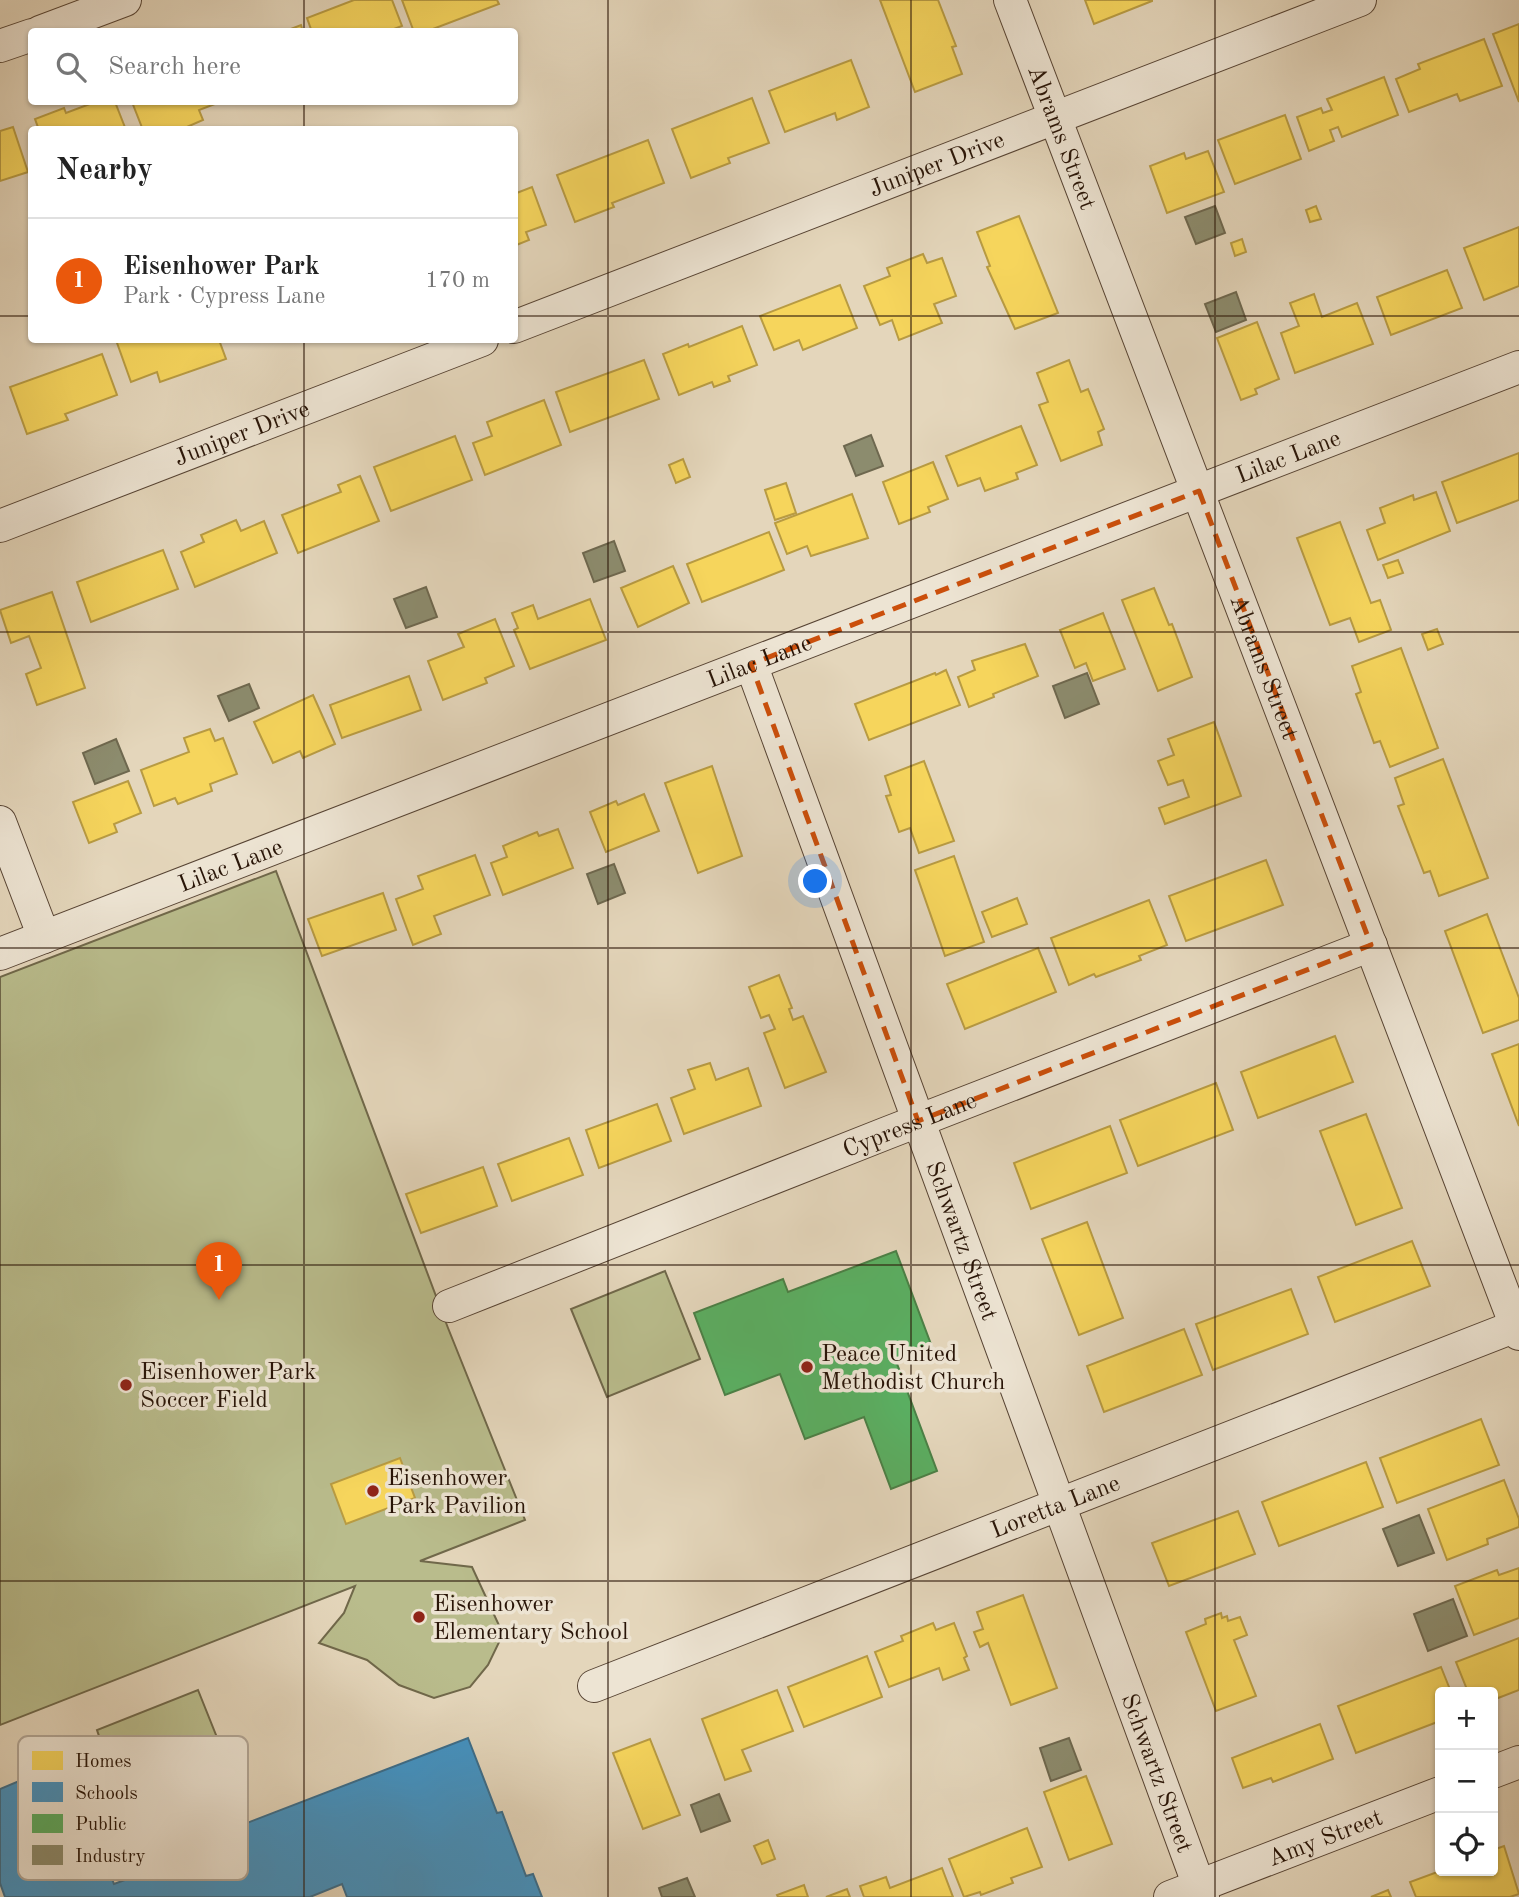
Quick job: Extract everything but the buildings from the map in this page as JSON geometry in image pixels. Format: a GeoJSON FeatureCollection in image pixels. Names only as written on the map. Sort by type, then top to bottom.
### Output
{"type":"FeatureCollection","features":[{"type":"Feature","properties":{"kind":"street"},"geometry":{"type":"LineString","coordinates":[[51,28],[125,0]]}},
{"type":"Feature","properties":{"kind":"street","name":"Abrams Street"},"geometry":{"type":"LineString","coordinates":[[1010,0],[1518,1330]]}},
{"type":"Feature","properties":{"kind":"street","name":"Juniper Drive"},"geometry":{"type":"LineString","coordinates":[[518,325],[1360,0]]}},
{"type":"Feature","properties":{"kind":"street"},"geometry":{"type":"LineString","coordinates":[[0,46],[28,36]]}},
{"type":"Feature","properties":{"kind":"street","name":"Juniper Drive"},"geometry":{"type":"LineString","coordinates":[[0,526],[474,343]]}},
{"type":"Feature","properties":{"kind":"street","name":"Lilac Lane"},"geometry":{"type":"LineString","coordinates":[[0,954],[1519,367]]}},
{"type":"Feature","properties":{"kind":"street","name":"Schwartz Street"},"geometry":{"type":"LineString","coordinates":[[751,664],[1059,1504],[1191,1893]]}},
{"type":"Feature","properties":{"kind":"street"},"geometry":{"type":"LineString","coordinates":[[0,822],[44,937]]}},
{"type":"Feature","properties":{"kind":"street","name":"Cypress Lane"},"geometry":{"type":"LineString","coordinates":[[449,1306],[1371,945]]}},
{"type":"Feature","properties":{"kind":"street","name":"Loretta Lane"},"geometry":{"type":"LineString","coordinates":[[594,1686],[1059,1504],[1518,1330]]}},
{"type":"Feature","properties":{"kind":"street"},"geometry":{"type":"LineString","coordinates":[[1498,1770],[1519,1762]]}},
{"type":"Feature","properties":{"kind":"street","name":"Amy Street"},"geometry":{"type":"LineString","coordinates":[[1191,1893],[1435,1795]]}},
{"type":"Feature","properties":{"kind":"highlighted area"},"geometry":{"type":"Polygon","coordinates":[[[1199,491],[1371,945],[918,1121],[751,664],[1199,491]]]}},
{"type":"Feature","properties":{"kind":"green space"},"geometry":{"type":"Polygon","coordinates":[[[276,871],[448,1328],[525,1520],[420,1561],[472,1567],[503,1634],[488,1665],[470,1687],[434,1698],[399,1685],[367,1660],[319,1643],[344,1613],[355,1586],[0,1725],[0,977],[276,871]]]}},
{"type":"Feature","properties":{"kind":"green space"},"geometry":{"type":"Polygon","coordinates":[[[665,1271],[700,1359],[607,1397],[571,1309],[665,1271]]]}},
{"type":"Feature","properties":{"kind":"green space"},"geometry":{"type":"Polygon","coordinates":[[[198,1690],[216,1736],[99,1736],[97,1730],[198,1690]]]}},
{"type":"Feature","properties":{"kind":"place","name":"Eisenhower Park"},"geometry":{"type":"Point","coordinates":[219,1300]}},
{"type":"Feature","properties":{"kind":"place","name":"Peace United Methodist Church"},"geometry":{"type":"Point","coordinates":[807,1367]}},
{"type":"Feature","properties":{"kind":"place","name":"Eisenhower Park Soccer Field"},"geometry":{"type":"Point","coordinates":[126,1385]}},
{"type":"Feature","properties":{"kind":"place","name":"Eisenhower Park Pavilion"},"geometry":{"type":"Point","coordinates":[373,1491]}},
{"type":"Feature","properties":{"kind":"place","name":"Eisenhower Elementary School"},"geometry":{"type":"Point","coordinates":[419,1617]}}]}
